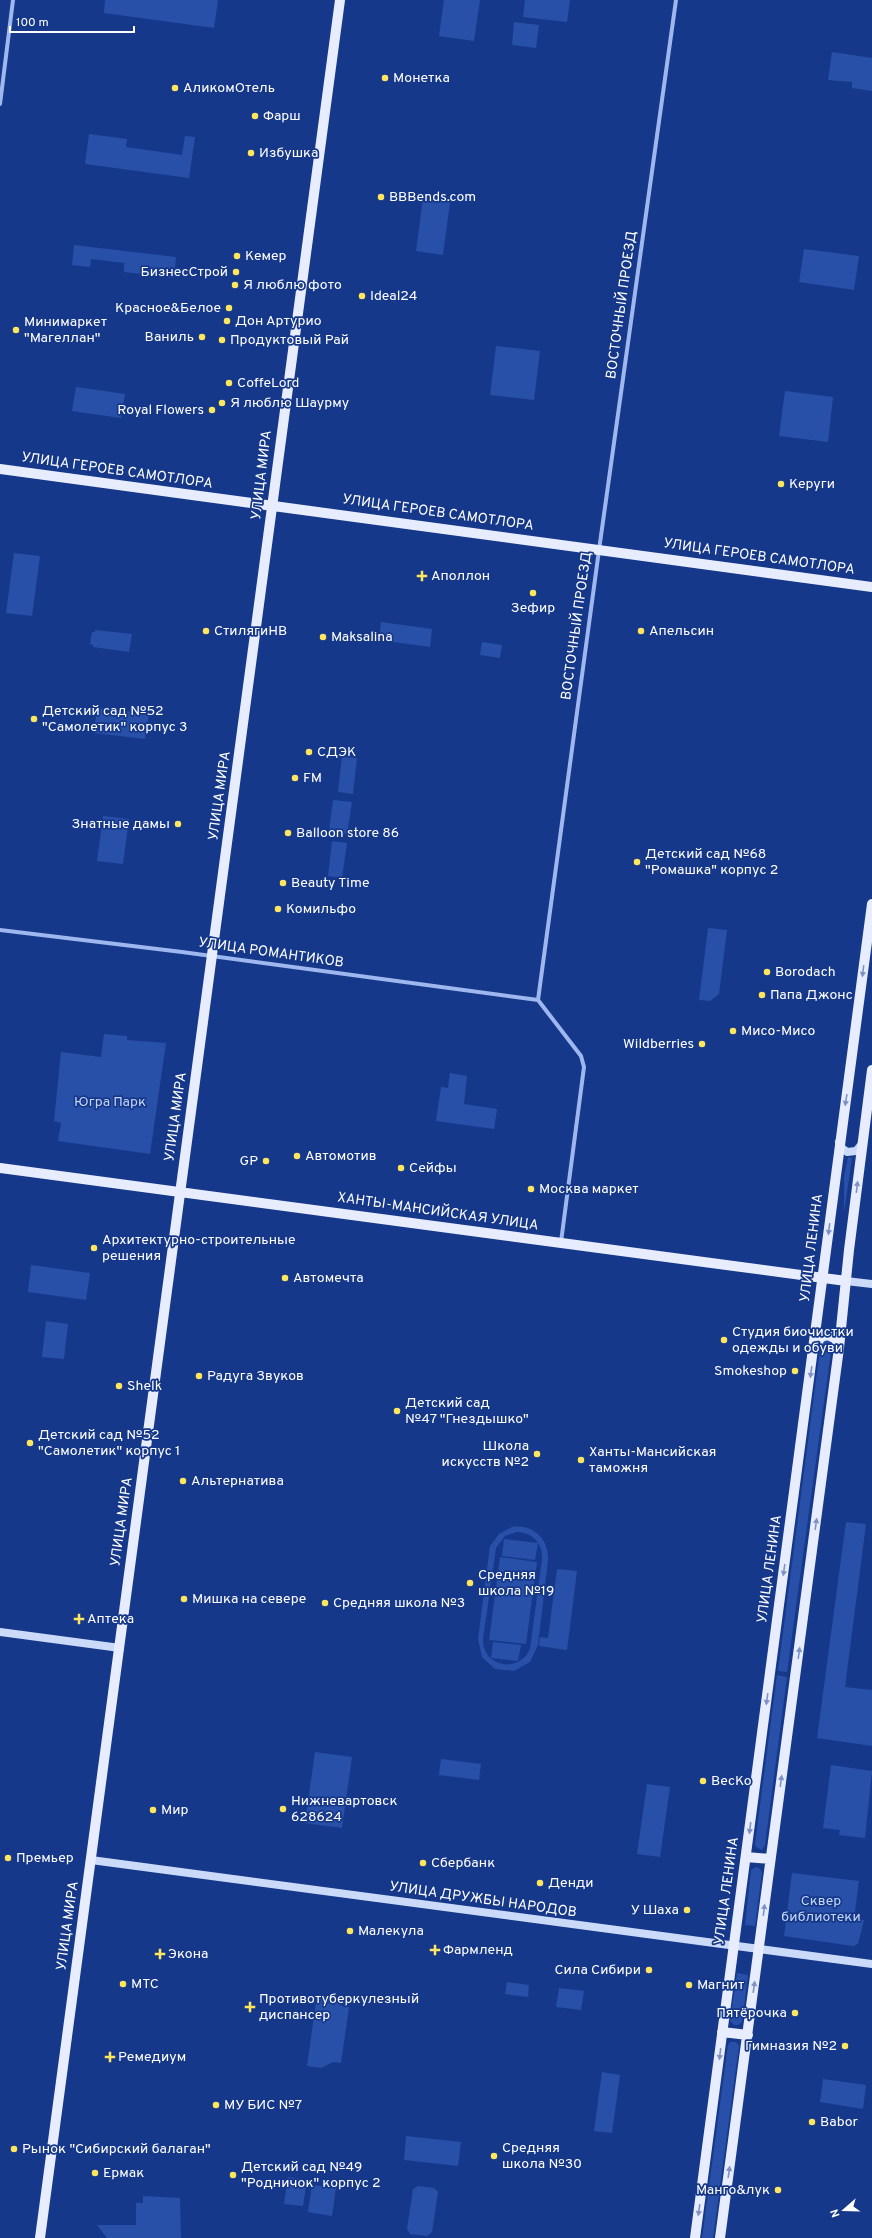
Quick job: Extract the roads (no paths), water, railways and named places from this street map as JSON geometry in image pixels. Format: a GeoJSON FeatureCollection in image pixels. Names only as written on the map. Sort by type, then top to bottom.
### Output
{"type":"FeatureCollection","features":[{"type":"Feature","properties":{"kind":"main road","name":"УЛИЦА МИРА"},"geometry":{"type":"LineString","coordinates":[[40,2238],[340,0]]}},
{"type":"Feature","properties":{"kind":"main road","name":"УЛИЦА ГЕРОЕВ САМОТЛОРА"},"geometry":{"type":"LineString","coordinates":[[0,470],[872,587]]}},
{"type":"Feature","properties":{"kind":"main road","name":"УЛИЦА ЛЕНИНА"},"geometry":{"type":"LineString","coordinates":[[695,2238],[814,1347],[839,1142],[872,904]]}},
{"type":"Feature","properties":{"kind":"main road"},"geometry":{"type":"LineString","coordinates":[[720,2238],[760,1949],[770,1859],[839,1348],[862,1144],[872,1070]]}},
{"type":"Feature","properties":{"kind":"main road","name":"ХАНТЫ-МАНСИЙСКАЯ УЛИЦА"},"geometry":{"type":"LineString","coordinates":[[0,1168],[846,1281]]}},
{"type":"Feature","properties":{"kind":"main road"},"geometry":{"type":"LineString","coordinates":[[814,1347],[821,1337],[828,1335],[836,1339],[839,1348]]}},
{"type":"Feature","properties":{"kind":"main road"},"geometry":{"type":"LineString","coordinates":[[746,1857],[770,1859]]}},
{"type":"Feature","properties":{"kind":"main road"},"geometry":{"type":"LineString","coordinates":[[722,2032],[748,2036]]}},
{"type":"Feature","properties":{"kind":"street"},"geometry":{"type":"LineString","coordinates":[[0,104],[14,0]]}},
{"type":"Feature","properties":{"kind":"street","name":"ВОСТОЧНЫЙ ПРОЕЗД"},"geometry":{"type":"LineString","coordinates":[[538,1000],[676,0]]}},
{"type":"Feature","properties":{"kind":"street","name":"УЛИЦА РОМАНТИКОВ"},"geometry":{"type":"LineString","coordinates":[[0,930],[212,956],[538,1000]]}},
{"type":"Feature","properties":{"kind":"street"},"geometry":{"type":"LineString","coordinates":[[538,1000],[581,1056],[584,1068],[561,1242]]}},
{"type":"Feature","properties":{"kind":"street"},"geometry":{"type":"LineString","coordinates":[[839,1142],[844,1151],[851,1152],[856,1151],[862,1144]]}},
{"type":"Feature","properties":{"kind":"street","name":"ХАНТЫ-МАНСИЙСКАЯ УЛИЦА"},"geometry":{"type":"LineString","coordinates":[[846,1281],[872,1284]]}},
{"type":"Feature","properties":{"kind":"street"},"geometry":{"type":"LineString","coordinates":[[0,1632],[120,1648]]}},
{"type":"Feature","properties":{"kind":"street","name":"УЛИЦА ДРУЖБЫ НАРОДОВ"},"geometry":{"type":"LineString","coordinates":[[91,1860],[872,1964]]}},
{"type":"Feature","properties":{"kind":"place","name":"Монетка"},"geometry":{"type":"Point","coordinates":[385,78]}},
{"type":"Feature","properties":{"kind":"place","name":"АликомОтель"},"geometry":{"type":"Point","coordinates":[175,88]}},
{"type":"Feature","properties":{"kind":"place","name":"Фарш"},"geometry":{"type":"Point","coordinates":[255,116]}},
{"type":"Feature","properties":{"kind":"place","name":"Избушка"},"geometry":{"type":"Point","coordinates":[251,153]}},
{"type":"Feature","properties":{"kind":"place","name":"BBBends.com"},"geometry":{"type":"Point","coordinates":[381,197]}},
{"type":"Feature","properties":{"kind":"place","name":"Кемер"},"geometry":{"type":"Point","coordinates":[237,256]}},
{"type":"Feature","properties":{"kind":"place","name":"БизнесСтрой"},"geometry":{"type":"Point","coordinates":[236,272]}},
{"type":"Feature","properties":{"kind":"place","name":"Я люблю фото"},"geometry":{"type":"Point","coordinates":[235,285]}},
{"type":"Feature","properties":{"kind":"place","name":"Ideal24"},"geometry":{"type":"Point","coordinates":[362,296]}},
{"type":"Feature","properties":{"kind":"place","name":"Красное&Белое"},"geometry":{"type":"Point","coordinates":[229,308]}},
{"type":"Feature","properties":{"kind":"place","name":"Дон Артурио"},"geometry":{"type":"Point","coordinates":[227,321]}},
{"type":"Feature","properties":{"kind":"place","name":"Минимаркет \"Магеллан\""},"geometry":{"type":"Point","coordinates":[16,330]}},
{"type":"Feature","properties":{"kind":"place","name":"Ваниль"},"geometry":{"type":"Point","coordinates":[202,337]}},
{"type":"Feature","properties":{"kind":"place","name":"Продуктовый Рай"},"geometry":{"type":"Point","coordinates":[222,340]}},
{"type":"Feature","properties":{"kind":"place","name":"CoffeLord"},"geometry":{"type":"Point","coordinates":[229,383]}},
{"type":"Feature","properties":{"kind":"place","name":"Я люблю Шаурму"},"geometry":{"type":"Point","coordinates":[222,403]}},
{"type":"Feature","properties":{"kind":"place","name":"Royal Flowers"},"geometry":{"type":"Point","coordinates":[212,410]}},
{"type":"Feature","properties":{"kind":"place","name":"Керуги"},"geometry":{"type":"Point","coordinates":[781,484]}},
{"type":"Feature","properties":{"kind":"place","name":"Аполлон"},"geometry":{"type":"Point","coordinates":[422,576]}},
{"type":"Feature","properties":{"kind":"place","name":"Зефир"},"geometry":{"type":"Point","coordinates":[533,593]}},
{"type":"Feature","properties":{"kind":"place","name":"СтилягиНВ"},"geometry":{"type":"Point","coordinates":[206,631]}},
{"type":"Feature","properties":{"kind":"place","name":"Апельсин"},"geometry":{"type":"Point","coordinates":[641,631]}},
{"type":"Feature","properties":{"kind":"place","name":"Maksalina"},"geometry":{"type":"Point","coordinates":[323,637]}},
{"type":"Feature","properties":{"kind":"place","name":"Детский сад №52 \"Самолетик\" корпус 3"},"geometry":{"type":"Point","coordinates":[34,719]}},
{"type":"Feature","properties":{"kind":"place","name":"СДЭК"},"geometry":{"type":"Point","coordinates":[309,752]}},
{"type":"Feature","properties":{"kind":"place","name":"FM"},"geometry":{"type":"Point","coordinates":[295,778]}},
{"type":"Feature","properties":{"kind":"place","name":"Знатные дамы"},"geometry":{"type":"Point","coordinates":[178,824]}},
{"type":"Feature","properties":{"kind":"place","name":"Balloon store 86"},"geometry":{"type":"Point","coordinates":[288,833]}},
{"type":"Feature","properties":{"kind":"place","name":"Детский сад №68 \"Ромашка\" корпус 2"},"geometry":{"type":"Point","coordinates":[637,862]}},
{"type":"Feature","properties":{"kind":"place","name":"Beauty Time"},"geometry":{"type":"Point","coordinates":[283,883]}},
{"type":"Feature","properties":{"kind":"place","name":"Комильфо"},"geometry":{"type":"Point","coordinates":[278,909]}},
{"type":"Feature","properties":{"kind":"place","name":"Borodach"},"geometry":{"type":"Point","coordinates":[767,972]}},
{"type":"Feature","properties":{"kind":"place","name":"Папа Джонс"},"geometry":{"type":"Point","coordinates":[762,995]}},
{"type":"Feature","properties":{"kind":"place","name":"Мисо-Мисо"},"geometry":{"type":"Point","coordinates":[733,1031]}},
{"type":"Feature","properties":{"kind":"place","name":"Wildberries"},"geometry":{"type":"Point","coordinates":[702,1044]}},
{"type":"Feature","properties":{"kind":"place","name":"Автомотив"},"geometry":{"type":"Point","coordinates":[297,1156]}},
{"type":"Feature","properties":{"kind":"place","name":"GP"},"geometry":{"type":"Point","coordinates":[266,1161]}},
{"type":"Feature","properties":{"kind":"place","name":"Сейфы"},"geometry":{"type":"Point","coordinates":[401,1168]}},
{"type":"Feature","properties":{"kind":"place","name":"Москва маркет"},"geometry":{"type":"Point","coordinates":[531,1189]}},
{"type":"Feature","properties":{"kind":"place","name":"Архитектурно-строительные решения"},"geometry":{"type":"Point","coordinates":[94,1248]}},
{"type":"Feature","properties":{"kind":"place","name":"Автомечта"},"geometry":{"type":"Point","coordinates":[285,1278]}},
{"type":"Feature","properties":{"kind":"place","name":"Студия биочистки одежды и обуви"},"geometry":{"type":"Point","coordinates":[724,1340]}},
{"type":"Feature","properties":{"kind":"place","name":"Smokeshop"},"geometry":{"type":"Point","coordinates":[795,1371]}},
{"type":"Feature","properties":{"kind":"place","name":"Радуга Звуков"},"geometry":{"type":"Point","coordinates":[199,1376]}},
{"type":"Feature","properties":{"kind":"place","name":"Shelk"},"geometry":{"type":"Point","coordinates":[119,1386]}},
{"type":"Feature","properties":{"kind":"place","name":"Детский сад №47 \"Гнездышко\""},"geometry":{"type":"Point","coordinates":[397,1411]}},
{"type":"Feature","properties":{"kind":"place","name":"Детский сад №52 \"Самолетик\" корпус 1"},"geometry":{"type":"Point","coordinates":[30,1443]}},
{"type":"Feature","properties":{"kind":"place","name":"Школа искусств №2"},"geometry":{"type":"Point","coordinates":[537,1454]}},
{"type":"Feature","properties":{"kind":"place","name":"Ханты-Мансийская таможня"},"geometry":{"type":"Point","coordinates":[581,1460]}},
{"type":"Feature","properties":{"kind":"place","name":"Альтернатива"},"geometry":{"type":"Point","coordinates":[183,1481]}},
{"type":"Feature","properties":{"kind":"place","name":"Средняя школа №19"},"geometry":{"type":"Point","coordinates":[470,1583]}},
{"type":"Feature","properties":{"kind":"place","name":"Мишка на севере"},"geometry":{"type":"Point","coordinates":[184,1599]}},
{"type":"Feature","properties":{"kind":"place","name":"Средняя школа №3"},"geometry":{"type":"Point","coordinates":[325,1603]}},
{"type":"Feature","properties":{"kind":"place","name":"Аптека"},"geometry":{"type":"Point","coordinates":[79,1619]}},
{"type":"Feature","properties":{"kind":"place","name":"ВесКо"},"geometry":{"type":"Point","coordinates":[703,1781]}},
{"type":"Feature","properties":{"kind":"place","name":"Нижневартовск 628624"},"geometry":{"type":"Point","coordinates":[283,1809]}},
{"type":"Feature","properties":{"kind":"place","name":"Мир"},"geometry":{"type":"Point","coordinates":[153,1810]}},
{"type":"Feature","properties":{"kind":"place","name":"Премьер"},"geometry":{"type":"Point","coordinates":[8,1858]}},
{"type":"Feature","properties":{"kind":"place","name":"Сбербанк"},"geometry":{"type":"Point","coordinates":[423,1863]}},
{"type":"Feature","properties":{"kind":"place","name":"Денди"},"geometry":{"type":"Point","coordinates":[540,1883]}},
{"type":"Feature","properties":{"kind":"place","name":"У Шаха"},"geometry":{"type":"Point","coordinates":[687,1910]}},
{"type":"Feature","properties":{"kind":"place","name":"Малекула"},"geometry":{"type":"Point","coordinates":[350,1931]}},
{"type":"Feature","properties":{"kind":"place","name":"Фармленд"},"geometry":{"type":"Point","coordinates":[435,1950]}},
{"type":"Feature","properties":{"kind":"place","name":"Экона"},"geometry":{"type":"Point","coordinates":[160,1954]}},
{"type":"Feature","properties":{"kind":"place","name":"Сила Сибири"},"geometry":{"type":"Point","coordinates":[649,1970]}},
{"type":"Feature","properties":{"kind":"place","name":"МТС"},"geometry":{"type":"Point","coordinates":[123,1984]}},
{"type":"Feature","properties":{"kind":"place","name":"Магнит"},"geometry":{"type":"Point","coordinates":[689,1985]}},
{"type":"Feature","properties":{"kind":"place","name":"Противотуберкулезный диспансер"},"geometry":{"type":"Point","coordinates":[250,2007]}},
{"type":"Feature","properties":{"kind":"place","name":"Пятёрочка"},"geometry":{"type":"Point","coordinates":[795,2013]}},
{"type":"Feature","properties":{"kind":"place","name":"Гимназия №2"},"geometry":{"type":"Point","coordinates":[845,2046]}},
{"type":"Feature","properties":{"kind":"place","name":"Ремедиум"},"geometry":{"type":"Point","coordinates":[110,2057]}},
{"type":"Feature","properties":{"kind":"place","name":"МУ БИС №7"},"geometry":{"type":"Point","coordinates":[216,2105]}},
{"type":"Feature","properties":{"kind":"place","name":"Babor"},"geometry":{"type":"Point","coordinates":[812,2122]}},
{"type":"Feature","properties":{"kind":"place","name":"Рынок \"Сибирский балаган\""},"geometry":{"type":"Point","coordinates":[14,2149]}},
{"type":"Feature","properties":{"kind":"place","name":"Средняя школа №30"},"geometry":{"type":"Point","coordinates":[494,2156]}},
{"type":"Feature","properties":{"kind":"place","name":"Ермак"},"geometry":{"type":"Point","coordinates":[95,2173]}},
{"type":"Feature","properties":{"kind":"place","name":"Детский сад №49 \"Родничок\" корпус 2"},"geometry":{"type":"Point","coordinates":[233,2175]}},
{"type":"Feature","properties":{"kind":"place","name":"Манго&лук"},"geometry":{"type":"Point","coordinates":[778,2190]}},
{"type":"Feature","properties":{"kind":"park label","name":"Югра Парк"},"geometry":{"type":"Point","coordinates":[110,1102]}},
{"type":"Feature","properties":{"kind":"park label","name":"Сквер библиотеки"},"geometry":{"type":"Point","coordinates":[821,1910]}}]}
